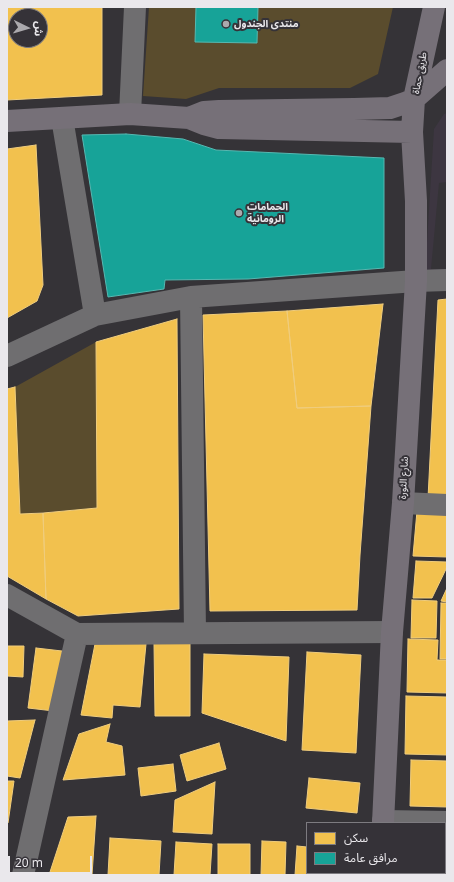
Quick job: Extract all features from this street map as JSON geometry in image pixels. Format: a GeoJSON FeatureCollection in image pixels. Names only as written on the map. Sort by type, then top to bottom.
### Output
{"type":"FeatureCollection","features":[{"type":"Feature","properties":{"kind":"main road","name":"طريق حماة"},"geometry":{"type":"LineString","coordinates":[[414,99],[434,7]]}},
{"type":"Feature","properties":{"kind":"main road","name":"طريق حماة"},"geometry":{"type":"LineString","coordinates":[[414,99],[447,70]]}},
{"type":"Feature","properties":{"kind":"main road"},"geometry":{"type":"LineString","coordinates":[[189,118],[204,112],[219,111],[390,108],[414,99]]}},
{"type":"Feature","properties":{"kind":"main road","name":"شارع الثورة"},"geometry":{"type":"LineString","coordinates":[[383,822],[392,632],[403,503],[416,281],[416,201],[412,132],[414,99]]}},
{"type":"Feature","properties":{"kind":"main road"},"geometry":{"type":"LineString","coordinates":[[7,121],[130,114],[189,118],[218,128],[412,132]]}},
{"type":"Feature","properties":{"kind":"street"},"geometry":{"type":"LineString","coordinates":[[130,114],[135,7]]}},
{"type":"Feature","properties":{"kind":"street"},"geometry":{"type":"LineString","coordinates":[[62,118],[95,315]]}},
{"type":"Feature","properties":{"kind":"street"},"geometry":{"type":"LineString","coordinates":[[7,356],[95,315],[191,297],[447,280]]}},
{"type":"Feature","properties":{"kind":"street"},"geometry":{"type":"LineString","coordinates":[[191,297],[195,633]]}},
{"type":"Feature","properties":{"kind":"street"},"geometry":{"type":"LineString","coordinates":[[403,503],[447,505]]}},
{"type":"Feature","properties":{"kind":"street"},"geometry":{"type":"LineString","coordinates":[[7,595],[77,634],[392,632]]}},
{"type":"Feature","properties":{"kind":"street"},"geometry":{"type":"LineString","coordinates":[[24,875],[77,634]]}},
{"type":"Feature","properties":{"kind":"street"},"geometry":{"type":"LineString","coordinates":[[383,822],[447,822]]}},
{"type":"Feature","properties":{"kind":"shaded area"},"geometry":{"type":"Polygon","coordinates":[[[149,7],[393,7],[378,74],[350,88],[219,88],[186,99],[143,96],[149,7]]]}},
{"type":"Feature","properties":{"kind":"shaded area"},"geometry":{"type":"Polygon","coordinates":[[[447,113],[447,182],[439,183],[431,269],[447,269],[447,273],[425,274],[434,129],[444,114],[447,113]]]}},
{"type":"Feature","properties":{"kind":"shaded area"},"geometry":{"type":"Polygon","coordinates":[[[96,342],[97,508],[20,514],[15,387],[96,342]]]}},
{"type":"Feature","properties":{"kind":"building: سكن"},"geometry":{"type":"Polygon","coordinates":[[[7,7],[102,7],[102,95],[7,100],[7,7]]]}},
{"type":"Feature","properties":{"kind":"building: سكن"},"geometry":{"type":"Polygon","coordinates":[[[36,145],[43,285],[37,301],[7,318],[7,149],[36,145]]]}},
{"type":"Feature","properties":{"kind":"building: سكن"},"geometry":{"type":"Polygon","coordinates":[[[447,299],[447,499],[428,498],[438,300],[447,299]]]}},
{"type":"Feature","properties":{"kind":"building: سكن"},"geometry":{"type":"Polygon","coordinates":[[[383,304],[371,406],[297,408],[287,311],[383,304]]]}},
{"type":"Feature","properties":{"kind":"building: سكن"},"geometry":{"type":"Polygon","coordinates":[[[287,311],[297,408],[371,406],[357,610],[210,611],[203,315],[287,311]]]}},
{"type":"Feature","properties":{"kind":"building: سكن"},"geometry":{"type":"Polygon","coordinates":[[[177,319],[179,609],[78,616],[46,599],[43,513],[97,508],[96,342],[177,319]]]}},
{"type":"Feature","properties":{"kind":"building: سكن"},"geometry":{"type":"Polygon","coordinates":[[[15,387],[20,514],[43,513],[46,599],[7,576],[7,389],[15,387]]]}},
{"type":"Feature","properties":{"kind":"building: سكن"},"geometry":{"type":"Polygon","coordinates":[[[417,511],[447,513],[447,557],[413,556],[417,511]]]}},
{"type":"Feature","properties":{"kind":"building: سكن"},"geometry":{"type":"Polygon","coordinates":[[[416,561],[447,562],[447,567],[432,598],[413,598],[416,561]]]}},
{"type":"Feature","properties":{"kind":"building: سكن"},"geometry":{"type":"Polygon","coordinates":[[[447,588],[447,602],[441,601],[447,588]]]}},
{"type":"Feature","properties":{"kind":"building: سكن"},"geometry":{"type":"Polygon","coordinates":[[[412,600],[437,601],[436,638],[411,638],[412,600]]]}},
{"type":"Feature","properties":{"kind":"building: سكن"},"geometry":{"type":"Polygon","coordinates":[[[441,603],[447,603],[447,659],[440,659],[441,603]]]}},
{"type":"Feature","properties":{"kind":"building: سكن"},"geometry":{"type":"Polygon","coordinates":[[[96,639],[146,644],[140,707],[113,705],[112,718],[81,715],[96,639]]]}},
{"type":"Feature","properties":{"kind":"building: سكن"},"geometry":{"type":"Polygon","coordinates":[[[408,639],[438,640],[437,660],[447,660],[447,693],[407,692],[408,639]]]}},
{"type":"Feature","properties":{"kind":"building: سكن"},"geometry":{"type":"Polygon","coordinates":[[[154,643],[190,643],[190,716],[155,716],[154,643]]]}},
{"type":"Feature","properties":{"kind":"building: سكن"},"geometry":{"type":"Polygon","coordinates":[[[7,646],[24,646],[23,677],[7,676],[7,646]]]}},
{"type":"Feature","properties":{"kind":"building: سكن"},"geometry":{"type":"Polygon","coordinates":[[[36,648],[62,651],[54,711],[28,708],[36,648]]]}},
{"type":"Feature","properties":{"kind":"building: سكن"},"geometry":{"type":"Polygon","coordinates":[[[307,652],[361,655],[356,753],[302,750],[307,652]]]}},
{"type":"Feature","properties":{"kind":"building: سكن"},"geometry":{"type":"Polygon","coordinates":[[[204,654],[289,657],[286,741],[202,713],[204,654]]]}},
{"type":"Feature","properties":{"kind":"building: سكن"},"geometry":{"type":"Polygon","coordinates":[[[406,696],[447,697],[447,755],[405,754],[406,696]]]}},
{"type":"Feature","properties":{"kind":"building: سكن"},"geometry":{"type":"Polygon","coordinates":[[[35,720],[20,778],[7,776],[7,721],[35,720]]]}},
{"type":"Feature","properties":{"kind":"building: سكن"},"geometry":{"type":"Polygon","coordinates":[[[110,724],[106,742],[122,746],[125,775],[63,780],[79,734],[110,724]]]}},
{"type":"Feature","properties":{"kind":"building: سكن"},"geometry":{"type":"Polygon","coordinates":[[[219,743],[226,769],[187,781],[180,755],[219,743]]]}},
{"type":"Feature","properties":{"kind":"building: سكن"},"geometry":{"type":"Polygon","coordinates":[[[411,760],[447,761],[447,807],[410,806],[411,760]]]}},
{"type":"Feature","properties":{"kind":"building: سكن"},"geometry":{"type":"Polygon","coordinates":[[[173,764],[176,791],[141,796],[138,768],[173,764]]]}},
{"type":"Feature","properties":{"kind":"building: سكن"},"geometry":{"type":"Polygon","coordinates":[[[309,778],[360,783],[357,813],[306,808],[309,778]]]}},
{"type":"Feature","properties":{"kind":"building: سكن"},"geometry":{"type":"Polygon","coordinates":[[[7,781],[14,781],[8,823],[7,823],[7,781]]]}},
{"type":"Feature","properties":{"kind":"building: سكن"},"geometry":{"type":"Polygon","coordinates":[[[215,782],[212,834],[173,832],[175,800],[215,782]]]}},
{"type":"Feature","properties":{"kind":"building: سكن"},"geometry":{"type":"Polygon","coordinates":[[[96,816],[92,875],[49,875],[68,817],[96,816]]]}},
{"type":"Feature","properties":{"kind":"building: سكن"},"geometry":{"type":"Polygon","coordinates":[[[447,828],[447,875],[401,875],[446,874],[447,828]]]}},
{"type":"Feature","properties":{"kind":"building: سكن"},"geometry":{"type":"Polygon","coordinates":[[[110,838],[161,841],[159,875],[108,875],[110,838]]]}},
{"type":"Feature","properties":{"kind":"building: سكن"},"geometry":{"type":"Polygon","coordinates":[[[262,841],[286,842],[285,875],[261,875],[262,841]]]}},
{"type":"Feature","properties":{"kind":"building: سكن"},"geometry":{"type":"Polygon","coordinates":[[[176,842],[212,844],[210,875],[174,875],[176,842]]]}},
{"type":"Feature","properties":{"kind":"building: سكن"},"geometry":{"type":"Polygon","coordinates":[[[218,844],[250,844],[250,875],[218,875],[218,844]]]}},
{"type":"Feature","properties":{"kind":"building: سكن"},"geometry":{"type":"Polygon","coordinates":[[[297,846],[306,847],[306,874],[348,874],[347,875],[295,875],[297,846]]]}},
{"type":"Feature","properties":{"kind":"building: مرافق عامة","name":"منتدى الجندول"},"geometry":{"type":"Polygon","coordinates":[[[196,7],[258,7],[257,43],[195,42],[196,7]]]}},
{"type":"Feature","properties":{"kind":"building: مرافق عامة","name":"الحمامات الرومانية"},"geometry":{"type":"Polygon","coordinates":[[[126,134],[183,139],[216,150],[384,158],[384,268],[248,279],[165,280],[164,289],[108,297],[82,135],[126,134]]]}},
{"type":"Feature","properties":{"kind":"place","name":"منتدى الجندول"},"geometry":{"type":"Point","coordinates":[226,24]}},
{"type":"Feature","properties":{"kind":"place","name":"الحمامات الرومانية"},"geometry":{"type":"Point","coordinates":[239,213]}}]}
